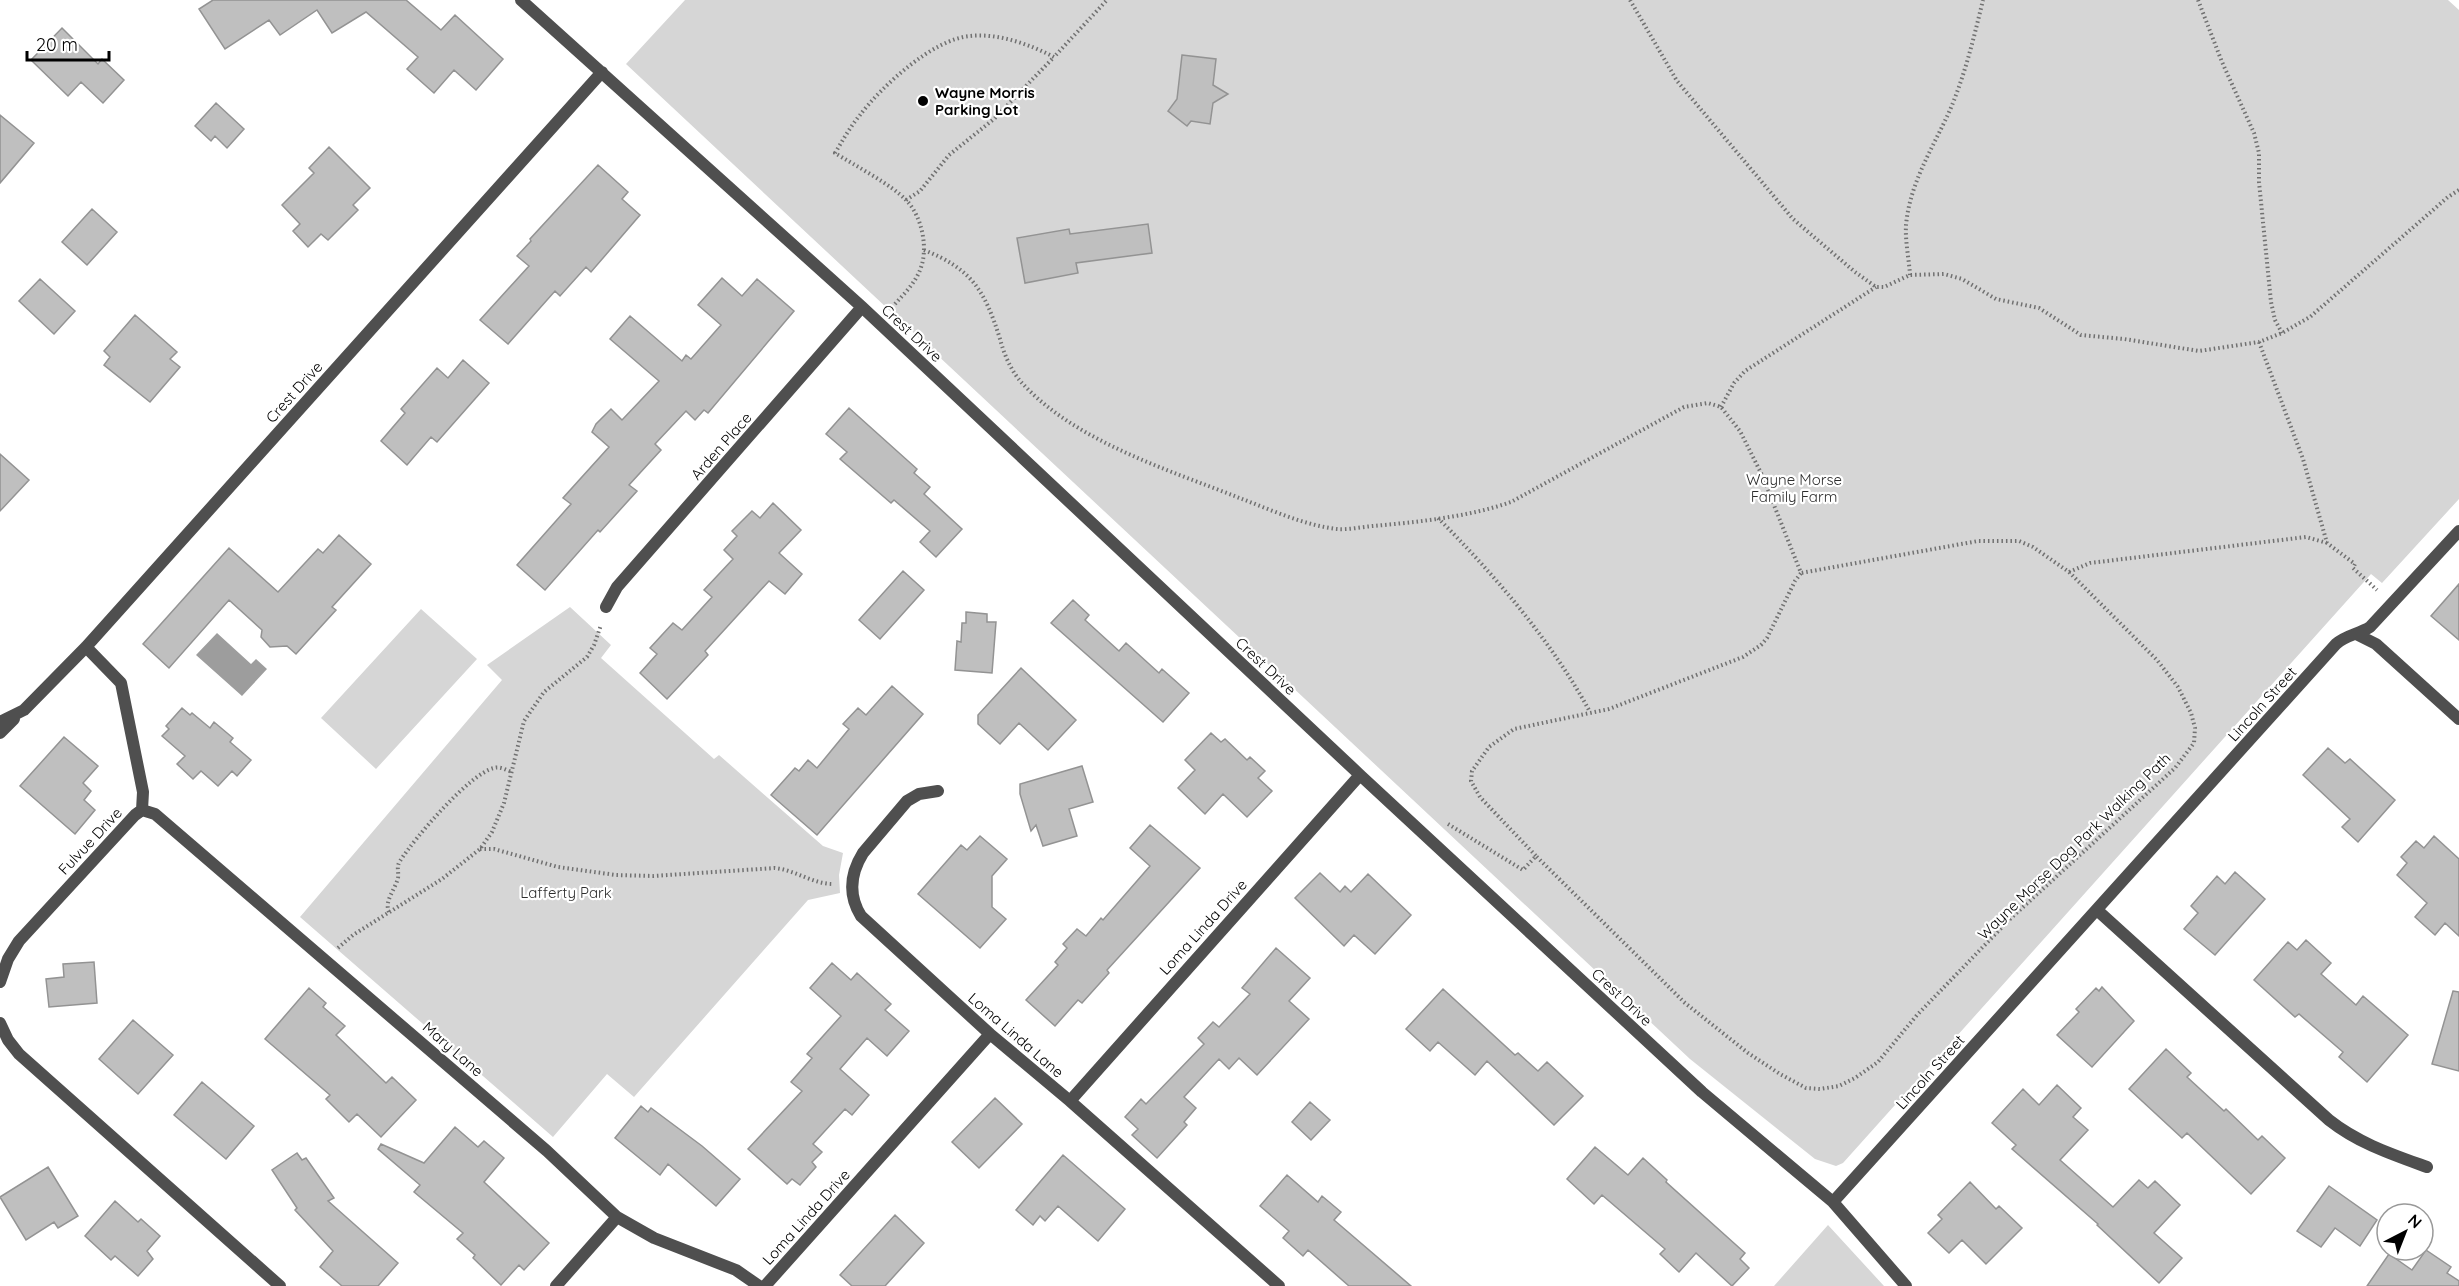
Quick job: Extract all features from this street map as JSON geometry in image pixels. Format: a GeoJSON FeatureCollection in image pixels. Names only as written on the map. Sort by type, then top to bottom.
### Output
{"type":"FeatureCollection","features":[{"type":"Feature","properties":{"kind":"street","name":"Crest Drive"},"geometry":{"type":"LineString","coordinates":[[522,0],[862,307],[1360,775],[1702,1092],[1833,1202],[1906,1286]]}},
{"type":"Feature","properties":{"kind":"street","name":"Crest Drive"},"geometry":{"type":"LineString","coordinates":[[0,722],[24,710],[86,647],[602,72]]}},
{"type":"Feature","properties":{"kind":"street","name":"Arden Place"},"geometry":{"type":"LineString","coordinates":[[606,607],[617,587],[862,307]]}},
{"type":"Feature","properties":{"kind":"street","name":"Lincoln Street"},"geometry":{"type":"LineString","coordinates":[[1833,1202],[2336,644],[2370,627],[2459,531]]}},
{"type":"Feature","properties":{"kind":"street"},"geometry":{"type":"LineString","coordinates":[[2356,634],[2376,644],[2459,718]]}},
{"type":"Feature","properties":{"kind":"street","name":"Fulvue Drive"},"geometry":{"type":"LineString","coordinates":[[0,982],[8,958],[19,941],[135,814],[142,810],[143,792],[121,683],[86,647]]}},
{"type":"Feature","properties":{"kind":"street"},"geometry":{"type":"LineString","coordinates":[[0,733],[24,710]]}},
{"type":"Feature","properties":{"kind":"street","name":"Loma Linda Drive"},"geometry":{"type":"LineString","coordinates":[[1070,1101],[1360,775]]}},
{"type":"Feature","properties":{"kind":"street"},"geometry":{"type":"LineString","coordinates":[[852,884],[857,863],[907,801],[918,794],[938,791]]}},
{"type":"Feature","properties":{"kind":"street","name":"Mary Lane"},"geometry":{"type":"LineString","coordinates":[[142,810],[155,814],[327,960],[547,1151],[617,1217],[654,1238],[736,1270],[759,1286]]}},
{"type":"Feature","properties":{"kind":"street","name":"Loma Linda Lane"},"geometry":{"type":"LineString","coordinates":[[852,884],[856,908],[870,926],[1279,1286]]}},
{"type":"Feature","properties":{"kind":"street"},"geometry":{"type":"LineString","coordinates":[[2097,910],[2328,1120],[2349,1136],[2370,1146],[2427,1167]]}},
{"type":"Feature","properties":{"kind":"street"},"geometry":{"type":"LineString","coordinates":[[0,1023],[8,1040],[19,1054],[280,1286]]}},
{"type":"Feature","properties":{"kind":"street","name":"Loma Linda Drive"},"geometry":{"type":"LineString","coordinates":[[765,1286],[990,1034]]}},
{"type":"Feature","properties":{"kind":"street"},"geometry":{"type":"LineString","coordinates":[[556,1286],[617,1217]]}},
{"type":"Feature","properties":{"kind":"path"},"geometry":{"type":"LineString","coordinates":[[906,200],[920,191],[949,155],[994,119],[1107,0]]}},
{"type":"Feature","properties":{"kind":"path"},"geometry":{"type":"LineString","coordinates":[[1630,0],[1677,81],[1793,219],[1855,272],[1876,287],[1884,288],[1910,275],[1944,274],[1962,279],[1996,299],[2039,308],[2081,335],[2124,339],[2199,351],[2259,342],[2282,333],[2310,317],[2448,197],[2459,190]]}},
{"type":"Feature","properties":{"kind":"path"},"geometry":{"type":"LineString","coordinates":[[1910,275],[1906,226],[1911,193],[1951,108],[1969,56],[1983,0]]}},
{"type":"Feature","properties":{"kind":"path"},"geometry":{"type":"LineString","coordinates":[[2198,0],[2222,62],[2254,133],[2259,153],[2259,182],[2271,302],[2275,320],[2282,333]]}},
{"type":"Feature","properties":{"kind":"path"},"geometry":{"type":"LineString","coordinates":[[895,304],[920,272],[924,250],[916,216],[906,200],[835,153],[867,106],[915,62],[929,52],[958,38],[986,36],[1004,39],[1040,50],[1054,57]]}},
{"type":"Feature","properties":{"kind":"path"},"geometry":{"type":"LineString","coordinates":[[924,250],[948,261],[976,284],[988,307],[1002,347],[1020,381],[1047,405],[1083,430],[1193,480],[1290,517],[1337,529],[1405,523],[1490,510],[1511,502],[1684,407],[1708,403],[1721,407],[1740,431],[1751,451],[1801,573]]}},
{"type":"Feature","properties":{"kind":"path"},"geometry":{"type":"LineString","coordinates":[[1721,407],[1734,383],[1745,370],[1876,287]]}},
{"type":"Feature","properties":{"kind":"path"},"geometry":{"type":"LineString","coordinates":[[2259,342],[2303,459],[2327,543]]}},
{"type":"Feature","properties":{"kind":"path"},"geometry":{"type":"LineString","coordinates":[[1438,518],[1474,555],[1531,626],[1578,689],[1590,712]]}},
{"type":"Feature","properties":{"kind":"path"},"geometry":{"type":"LineString","coordinates":[[2069,572],[2090,563],[2306,537],[2327,543],[2351,560],[2355,564],[2353,568],[2393,603]]}},
{"type":"Feature","properties":{"kind":"path","name":"Wayne Morse Dog Park Walking Path"},"geometry":{"type":"LineString","coordinates":[[1994,540],[2019,542],[2033,547],[2069,572],[2157,660],[2178,687],[2191,713],[2194,743],[2175,768],[2009,920],[1917,1015],[1878,1062],[1856,1078],[1839,1086],[1820,1089],[1806,1088],[1748,1053],[1685,1003],[1536,856],[1480,796],[1471,781],[1472,771],[1489,747],[1514,729],[1626,703],[1753,651],[1767,638],[1801,573],[1916,551],[1994,540]]}},
{"type":"Feature","properties":{"kind":"path"},"geometry":{"type":"LineString","coordinates":[[327,960],[353,935],[442,879],[480,849],[500,813],[521,730],[529,711],[548,688],[591,651],[606,607]]}},
{"type":"Feature","properties":{"kind":"path"},"geometry":{"type":"LineString","coordinates":[[389,912],[387,905],[398,879],[398,863],[453,798],[476,777],[492,768],[512,772]]}},
{"type":"Feature","properties":{"kind":"path"},"geometry":{"type":"LineString","coordinates":[[1448,824],[1522,870],[1536,856]]}},
{"type":"Feature","properties":{"kind":"path"},"geometry":{"type":"LineString","coordinates":[[487,840],[494,849]]}},
{"type":"Feature","properties":{"kind":"path"},"geometry":{"type":"LineString","coordinates":[[480,849],[494,849],[558,867],[607,875],[653,876],[775,868],[796,872],[828,884],[852,884]]}},
{"type":"Feature","properties":{"kind":"green space","name":"Wayne Morse Family Farm"},"geometry":{"type":"Polygon","coordinates":[[[685,0],[2448,0],[2459,10],[2459,499],[2382,583],[2371,574],[1843,1163],[1836,1166],[1815,1159],[1690,1059],[626,64],[685,0]]]}},
{"type":"Feature","properties":{"kind":"green space","name":"Lafferty Park"},"geometry":{"type":"Polygon","coordinates":[[[570,607],[611,645],[601,658],[714,759],[719,755],[823,846],[843,853],[839,875],[840,893],[808,900],[634,1097],[607,1074],[553,1137],[300,917],[502,680],[487,665],[570,607]]]}},
{"type":"Feature","properties":{"kind":"green space"},"geometry":{"type":"Polygon","coordinates":[[[421,609],[477,659],[376,769],[321,718],[421,609]]]}},
{"type":"Feature","properties":{"kind":"green space"},"geometry":{"type":"Polygon","coordinates":[[[1828,1225],[1884,1286],[1774,1286],[1828,1225]]]}},
{"type":"Feature","properties":{"kind":"shaded area"},"geometry":{"type":"Polygon","coordinates":[[[217,633],[251,664],[256,659],[267,669],[242,696],[196,655],[217,633]]]}},
{"type":"Feature","properties":{"kind":"building"},"geometry":{"type":"Polygon","coordinates":[[[213,0],[406,0],[441,30],[455,15],[503,59],[476,90],[454,70],[434,93],[407,69],[418,57],[366,12],[332,33],[317,10],[280,35],[269,20],[225,49],[199,9],[213,0]]]}},
{"type":"Feature","properties":{"kind":"building"},"geometry":{"type":"Polygon","coordinates":[[[62,28],[98,64],[102,59],[124,80],[103,103],[81,82],[68,96],[31,60],[62,28]]]}},
{"type":"Feature","properties":{"kind":"building"},"geometry":{"type":"Polygon","coordinates":[[[1182,55],[1216,59],[1213,85],[1228,94],[1213,103],[1210,124],[1191,121],[1187,126],[1168,111],[1177,99],[1182,55]]]}},
{"type":"Feature","properties":{"kind":"building"},"geometry":{"type":"Polygon","coordinates":[[[216,103],[244,129],[227,148],[215,136],[211,141],[195,126],[216,103]]]}},
{"type":"Feature","properties":{"kind":"building"},"geometry":{"type":"Polygon","coordinates":[[[0,115],[34,143],[0,183],[0,115]]]}},
{"type":"Feature","properties":{"kind":"building"},"geometry":{"type":"Polygon","coordinates":[[[329,147],[370,188],[353,205],[358,210],[328,240],[321,234],[308,247],[293,231],[300,224],[282,205],[314,173],[309,168],[329,147]]]}},
{"type":"Feature","properties":{"kind":"building"},"geometry":{"type":"Polygon","coordinates":[[[598,165],[628,192],[622,199],[640,215],[591,272],[586,267],[560,296],[555,291],[508,344],[480,320],[529,266],[517,256],[598,165]]]}},
{"type":"Feature","properties":{"kind":"building"},"geometry":{"type":"Polygon","coordinates":[[[92,209],[117,232],[87,265],[62,242],[92,209]]]}},
{"type":"Feature","properties":{"kind":"building"},"geometry":{"type":"Polygon","coordinates":[[[1148,224],[1152,253],[1076,263],[1078,273],[1025,283],[1017,238],[1069,229],[1070,234],[1148,224]]]}},
{"type":"Feature","properties":{"kind":"building"},"geometry":{"type":"Polygon","coordinates":[[[722,278],[742,296],[757,279],[794,311],[708,413],[704,410],[695,420],[686,411],[655,444],[661,450],[629,485],[637,491],[600,532],[598,530],[545,590],[517,565],[571,504],[563,498],[609,447],[592,432],[596,424],[611,409],[622,420],[659,381],[610,339],[630,316],[682,361],[686,355],[691,359],[721,325],[698,305],[722,278]]]}},
{"type":"Feature","properties":{"kind":"building"},"geometry":{"type":"Polygon","coordinates":[[[40,279],[75,311],[54,334],[19,301],[40,279]]]}},
{"type":"Feature","properties":{"kind":"building"},"geometry":{"type":"Polygon","coordinates":[[[135,315],[177,352],[170,359],[180,367],[150,402],[104,365],[110,357],[104,351],[135,315]]]}},
{"type":"Feature","properties":{"kind":"building"},"geometry":{"type":"Polygon","coordinates":[[[463,360],[489,383],[437,442],[431,437],[407,465],[381,441],[405,413],[401,409],[437,368],[448,378],[463,360]]]}},
{"type":"Feature","properties":{"kind":"building"},"geometry":{"type":"Polygon","coordinates":[[[849,408],[917,469],[914,473],[930,487],[924,494],[962,529],[936,557],[920,542],[930,531],[894,500],[891,503],[840,459],[847,452],[826,434],[849,408]]]}},
{"type":"Feature","properties":{"kind":"building"},"geometry":{"type":"Polygon","coordinates":[[[0,454],[29,480],[0,511],[0,454]]]}},
{"type":"Feature","properties":{"kind":"building"},"geometry":{"type":"Polygon","coordinates":[[[773,503],[801,530],[779,553],[802,574],[785,594],[769,581],[705,651],[708,655],[667,699],[640,673],[657,654],[650,648],[673,623],[682,630],[712,597],[704,590],[733,559],[724,550],[737,536],[732,531],[752,511],[760,518],[773,503]]]}},
{"type":"Feature","properties":{"kind":"building"},"geometry":{"type":"Polygon","coordinates":[[[339,535],[371,564],[332,607],[336,610],[296,654],[287,646],[270,647],[261,637],[262,630],[229,600],[169,668],[143,644],[229,548],[278,592],[318,549],[323,553],[339,535]]]}},
{"type":"Feature","properties":{"kind":"building"},"geometry":{"type":"Polygon","coordinates":[[[903,571],[924,590],[880,639],[859,620],[903,571]]]}},
{"type":"Feature","properties":{"kind":"building"},"geometry":{"type":"Polygon","coordinates":[[[2459,584],[2459,640],[2431,616],[2459,584]]]}},
{"type":"Feature","properties":{"kind":"building"},"geometry":{"type":"Polygon","coordinates":[[[1073,600],[1089,615],[1085,620],[1119,651],[1126,643],[1159,673],[1162,669],[1189,693],[1163,722],[1051,623],[1073,600]]]}},
{"type":"Feature","properties":{"kind":"building"},"geometry":{"type":"Polygon","coordinates":[[[966,612],[987,614],[987,622],[996,622],[992,673],[955,670],[957,641],[961,642],[962,623],[966,623],[966,612]]]}},
{"type":"Feature","properties":{"kind":"building"},"geometry":{"type":"Polygon","coordinates":[[[1021,668],[1076,720],[1048,750],[1019,723],[1000,744],[978,724],[978,715],[1021,668]]]}},
{"type":"Feature","properties":{"kind":"building"},"geometry":{"type":"Polygon","coordinates":[[[892,686],[923,714],[817,835],[771,795],[795,768],[799,771],[808,760],[817,768],[849,729],[843,724],[858,708],[866,715],[892,686]]]}},
{"type":"Feature","properties":{"kind":"building"},"geometry":{"type":"Polygon","coordinates":[[[182,708],[210,728],[214,722],[233,738],[230,742],[251,760],[237,776],[232,771],[218,786],[201,771],[193,779],[177,764],[185,756],[162,736],[169,729],[166,726],[182,708]]]}},
{"type":"Feature","properties":{"kind":"building"},"geometry":{"type":"Polygon","coordinates":[[[1211,733],[1221,742],[1225,739],[1247,760],[1250,757],[1265,771],[1258,778],[1272,791],[1247,817],[1223,794],[1205,814],[1178,788],[1195,770],[1185,760],[1211,733]]]}},
{"type":"Feature","properties":{"kind":"building"},"geometry":{"type":"Polygon","coordinates":[[[64,737],[98,766],[83,783],[91,791],[84,800],[95,810],[75,834],[20,786],[64,737]]]}},
{"type":"Feature","properties":{"kind":"building"},"geometry":{"type":"Polygon","coordinates":[[[2328,748],[2345,763],[2350,759],[2395,800],[2358,842],[2342,827],[2350,819],[2303,775],[2328,748]]]}},
{"type":"Feature","properties":{"kind":"building"},"geometry":{"type":"Polygon","coordinates":[[[1082,766],[1093,802],[1069,809],[1077,836],[1043,846],[1036,825],[1031,831],[1020,794],[1020,784],[1082,766]]]}},
{"type":"Feature","properties":{"kind":"building"},"geometry":{"type":"Polygon","coordinates":[[[1150,825],[1200,868],[1107,970],[1109,973],[1082,1003],[1078,1000],[1055,1026],[1026,1000],[1058,965],[1055,962],[1067,948],[1063,944],[1077,929],[1086,936],[1150,866],[1130,848],[1150,825]]]}},
{"type":"Feature","properties":{"kind":"building"},"geometry":{"type":"Polygon","coordinates":[[[980,836],[1007,859],[992,876],[992,907],[1006,919],[980,948],[918,894],[961,845],[967,850],[980,836]]]}},
{"type":"Feature","properties":{"kind":"building"},"geometry":{"type":"Polygon","coordinates":[[[2434,836],[2459,859],[2459,936],[2445,923],[2435,935],[2415,917],[2427,903],[2397,875],[2407,863],[2401,857],[2416,841],[2424,848],[2434,836]]]}},
{"type":"Feature","properties":{"kind":"building"},"geometry":{"type":"Polygon","coordinates":[[[2235,872],[2265,899],[2215,955],[2184,929],[2198,913],[2191,906],[2217,876],[2225,884],[2235,872]]]}},
{"type":"Feature","properties":{"kind":"building"},"geometry":{"type":"Polygon","coordinates":[[[1320,873],[1340,892],[1345,886],[1351,892],[1368,874],[1411,915],[1375,954],[1354,935],[1344,946],[1295,898],[1320,873]]]}},
{"type":"Feature","properties":{"kind":"building"},"geometry":{"type":"Polygon","coordinates":[[[2306,940],[2331,963],[2321,974],[2356,1005],[2363,996],[2408,1035],[2367,1082],[2339,1057],[2343,1052],[2299,1014],[2295,1017],[2254,980],[2288,942],[2297,950],[2306,940]]]}},
{"type":"Feature","properties":{"kind":"building"},"geometry":{"type":"Polygon","coordinates":[[[1276,948],[1310,978],[1289,1001],[1309,1019],[1257,1075],[1239,1058],[1229,1069],[1219,1059],[1184,1097],[1196,1108],[1184,1122],[1187,1125],[1157,1158],[1132,1135],[1138,1129],[1125,1117],[1141,1099],[1146,1104],[1204,1044],[1198,1038],[1213,1022],[1219,1027],[1250,994],[1242,988],[1276,948]]]}},
{"type":"Feature","properties":{"kind":"building"},"geometry":{"type":"Polygon","coordinates":[[[94,962],[97,1003],[49,1007],[46,979],[64,977],[63,964],[94,962]]]}},
{"type":"Feature","properties":{"kind":"building"},"geometry":{"type":"Polygon","coordinates":[[[832,963],[851,980],[857,973],[891,1004],[885,1010],[909,1031],[887,1056],[867,1038],[840,1069],[869,1095],[852,1115],[845,1109],[813,1144],[822,1152],[812,1162],[816,1167],[800,1185],[792,1179],[787,1184],[748,1149],[802,1091],[791,1082],[812,1058],[807,1054],[841,1016],[810,988],[832,963]]]}},
{"type":"Feature","properties":{"kind":"building"},"geometry":{"type":"Polygon","coordinates":[[[2102,987],[2134,1021],[2092,1067],[2057,1035],[2079,1012],[2076,1009],[2096,988],[2099,991],[2102,987]]]}},
{"type":"Feature","properties":{"kind":"building"},"geometry":{"type":"Polygon","coordinates":[[[309,988],[326,1003],[323,1007],[345,1026],[336,1035],[386,1083],[392,1077],[416,1100],[381,1137],[357,1114],[349,1122],[326,1099],[330,1095],[265,1039],[309,988]]]}},
{"type":"Feature","properties":{"kind":"building"},"geometry":{"type":"Polygon","coordinates":[[[1443,989],[1515,1055],[1518,1053],[1538,1071],[1547,1062],[1583,1096],[1554,1125],[1487,1061],[1475,1075],[1438,1042],[1430,1051],[1406,1029],[1443,989]]]}},
{"type":"Feature","properties":{"kind":"building"},"geometry":{"type":"Polygon","coordinates":[[[2453,991],[2459,992],[2459,1071],[2432,1064],[2453,991]]]}},
{"type":"Feature","properties":{"kind":"building"},"geometry":{"type":"Polygon","coordinates":[[[133,1020],[173,1055],[138,1094],[99,1059],[133,1020]]]}},
{"type":"Feature","properties":{"kind":"building"},"geometry":{"type":"Polygon","coordinates":[[[2166,1049],[2191,1073],[2187,1077],[2224,1111],[2226,1109],[2258,1140],[2262,1136],[2285,1158],[2251,1194],[2187,1133],[2182,1138],[2129,1089],[2166,1049]]]}},
{"type":"Feature","properties":{"kind":"building"},"geometry":{"type":"Polygon","coordinates":[[[202,1082],[254,1126],[226,1159],[174,1115],[202,1082]]]}},
{"type":"Feature","properties":{"kind":"building"},"geometry":{"type":"Polygon","coordinates":[[[2057,1085],[2081,1108],[2073,1117],[2088,1130],[2060,1160],[2113,1207],[2139,1180],[2148,1188],[2155,1181],[2180,1205],[2154,1233],[2182,1258],[2159,1283],[2098,1224],[2012,1149],[2016,1145],[1992,1123],[2023,1089],[2039,1105],[2057,1085]]]}},
{"type":"Feature","properties":{"kind":"building"},"geometry":{"type":"Polygon","coordinates":[[[995,1098],[1022,1124],[979,1168],[952,1142],[995,1098]]]}},
{"type":"Feature","properties":{"kind":"building"},"geometry":{"type":"Polygon","coordinates":[[[1310,1102],[1330,1120],[1311,1140],[1292,1122],[1310,1102]]]}},
{"type":"Feature","properties":{"kind":"building"},"geometry":{"type":"Polygon","coordinates":[[[641,1106],[648,1112],[651,1108],[702,1146],[740,1179],[716,1206],[668,1164],[660,1175],[615,1138],[641,1106]]]}},
{"type":"Feature","properties":{"kind":"building"},"geometry":{"type":"Polygon","coordinates":[[[455,1127],[478,1147],[484,1141],[504,1158],[484,1182],[549,1243],[524,1270],[519,1265],[501,1285],[473,1258],[475,1255],[457,1239],[463,1233],[414,1192],[420,1185],[378,1149],[381,1144],[424,1163],[455,1127]]]}},
{"type":"Feature","properties":{"kind":"building"},"geometry":{"type":"Polygon","coordinates":[[[1595,1147],[1628,1175],[1643,1158],[1667,1180],[1666,1182],[1745,1253],[1740,1259],[1749,1268],[1732,1286],[1696,1253],[1679,1272],[1660,1254],[1665,1249],[1602,1195],[1594,1204],[1567,1179],[1595,1147]]]}},
{"type":"Feature","properties":{"kind":"building"},"geometry":{"type":"Polygon","coordinates":[[[297,1153],[302,1160],[306,1158],[334,1198],[328,1201],[398,1263],[378,1286],[342,1286],[320,1267],[333,1251],[295,1210],[297,1208],[272,1170],[297,1153]]]}},
{"type":"Feature","properties":{"kind":"building"},"geometry":{"type":"Polygon","coordinates":[[[1063,1155],[1125,1209],[1098,1241],[1058,1206],[1045,1221],[1040,1216],[1033,1225],[1016,1210],[1063,1155]]]}},
{"type":"Feature","properties":{"kind":"building"},"geometry":{"type":"Polygon","coordinates":[[[48,1167],[78,1216],[58,1228],[54,1222],[26,1240],[0,1197],[48,1167]]]}},
{"type":"Feature","properties":{"kind":"building"},"geometry":{"type":"Polygon","coordinates":[[[1287,1175],[1318,1202],[1322,1196],[1341,1212],[1334,1220],[1411,1286],[1349,1286],[1308,1250],[1303,1256],[1283,1238],[1289,1231],[1260,1206],[1287,1175]]]}},
{"type":"Feature","properties":{"kind":"building"},"geometry":{"type":"Polygon","coordinates":[[[1970,1182],[1996,1209],[1999,1206],[2022,1228],[1986,1264],[1962,1240],[1949,1253],[1928,1233],[1942,1219],[1938,1215],[1970,1182]]]}},
{"type":"Feature","properties":{"kind":"building"},"geometry":{"type":"Polygon","coordinates":[[[2329,1186],[2375,1219],[2375,1223],[2360,1246],[2335,1228],[2321,1247],[2297,1231],[2329,1186]]]}},
{"type":"Feature","properties":{"kind":"building"},"geometry":{"type":"Polygon","coordinates":[[[115,1201],[138,1222],[141,1219],[160,1236],[147,1251],[153,1259],[138,1276],[115,1256],[111,1260],[85,1236],[115,1201]]]}},
{"type":"Feature","properties":{"kind":"building"},"geometry":{"type":"Polygon","coordinates":[[[895,1215],[924,1243],[885,1286],[852,1286],[840,1275],[895,1215]]]}},
{"type":"Feature","properties":{"kind":"building"},"geometry":{"type":"Polygon","coordinates":[[[2435,1256],[2451,1267],[2447,1273],[2459,1281],[2459,1286],[2367,1286],[2384,1262],[2400,1262],[2412,1270],[2418,1262],[2435,1262],[2435,1256]]]}},
{"type":"Feature","properties":{"kind":"place","name":"Wayne Morris Parking Lot"},"geometry":{"type":"Point","coordinates":[923,101]}}]}
